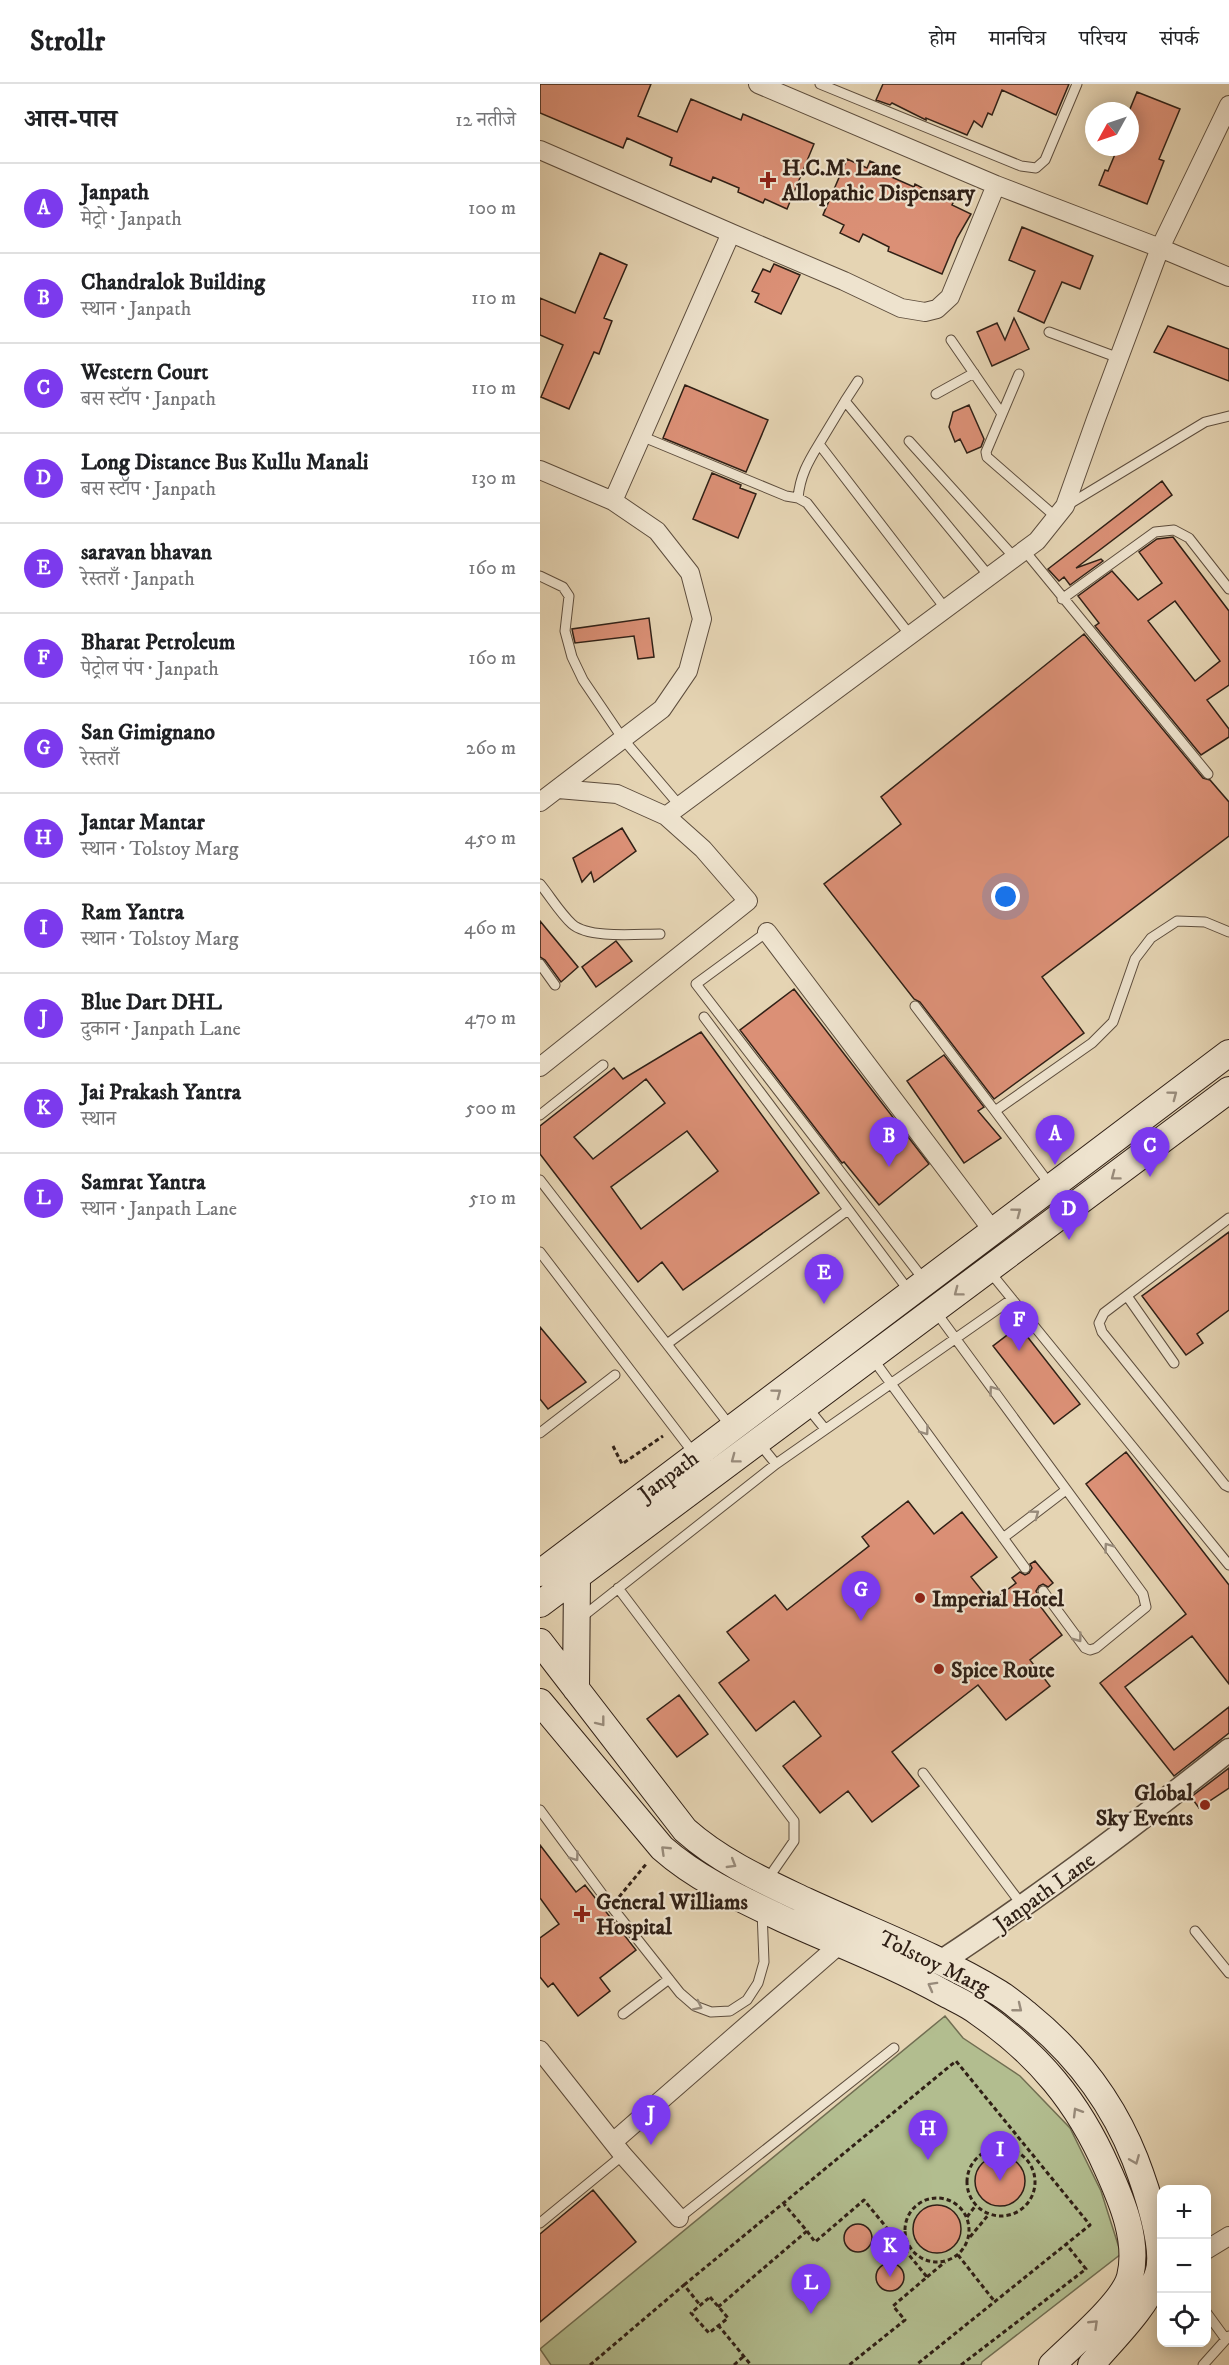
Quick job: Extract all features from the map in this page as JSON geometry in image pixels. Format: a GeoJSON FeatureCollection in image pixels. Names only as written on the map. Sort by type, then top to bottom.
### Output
{"type":"FeatureCollection","features":[{"type":"Feature","properties":{"kind":"main road","name":"Janpath"},"geometry":{"type":"LineString","coordinates":[[540,1573],[1229,1053]]}},
{"type":"Feature","properties":{"kind":"main road","name":"Janpath"},"geometry":{"type":"LineString","coordinates":[[540,1604],[1225,1096]]}},
{"type":"Feature","properties":{"kind":"main road"},"geometry":{"type":"LineString","coordinates":[[540,1547],[580,1541]]}},
{"type":"Feature","properties":{"kind":"main road"},"geometry":{"type":"LineString","coordinates":[[576,1689],[577,1577]]}},
{"type":"Feature","properties":{"kind":"main road","name":"Tolstoy Marg"},"geometry":{"type":"LineString","coordinates":[[540,1642],[685,1830],[718,1855],[766,1882],[942,1961],[1001,1994],[1050,2033],[1093,2081],[1119,2125],[1142,2178],[1152,2209],[1160,2257],[1159,2272],[1103,2315],[1052,2365]]}},
{"type":"Feature","properties":{"kind":"main road","name":"Tolstoy Marg"},"geometry":{"type":"LineString","coordinates":[[540,1702],[662,1848],[695,1872],[730,1893],[839,1945],[918,1979],[978,2012],[1026,2050],[1070,2098],[1096,2142],[1120,2196],[1133,2249],[1148,2281],[1144,2301],[1091,2365]]}},
{"type":"Feature","properties":{"kind":"street"},"geometry":{"type":"LineString","coordinates":[[758,84],[996,185],[1229,277]]}},
{"type":"Feature","properties":{"kind":"street"},"geometry":{"type":"LineString","coordinates":[[673,811],[1037,541],[1061,512],[1160,248],[1229,105]]}},
{"type":"Feature","properties":{"kind":"street"},"geometry":{"type":"LineString","coordinates":[[540,150],[844,281],[901,308],[925,312],[937,309],[950,297],[996,185]]}},
{"type":"Feature","properties":{"kind":"street"},"geometry":{"type":"LineString","coordinates":[[613,501],[731,233]]}},
{"type":"Feature","properties":{"kind":"street"},"geometry":{"type":"LineString","coordinates":[[540,470],[613,501],[657,531],[690,573],[702,619],[688,671],[662,708],[540,802]]}},
{"type":"Feature","properties":{"kind":"street"},"geometry":{"type":"LineString","coordinates":[[540,1067],[748,901],[673,811],[616,794],[558,789]]}},
{"type":"Feature","properties":{"kind":"street"},"geometry":{"type":"LineString","coordinates":[[767,932],[993,1230]]}},
{"type":"Feature","properties":{"kind":"street","name":"Janpath Lane"},"geometry":{"type":"LineString","coordinates":[[942,1961],[1087,1861],[1229,1750]]}},
{"type":"Feature","properties":{"kind":"street"},"geometry":{"type":"LineString","coordinates":[[618,2149],[839,1945]]}},
{"type":"Feature","properties":{"kind":"street"},"geometry":{"type":"LineString","coordinates":[[540,2050],[618,2149],[679,2218]]}},
{"type":"Feature","properties":{"kind":"street"},"geometry":{"type":"LineString","coordinates":[[1211,2247],[1229,2236]]}},
{"type":"Feature","properties":{"kind":"lane"},"geometry":{"type":"LineString","coordinates":[[820,84],[1021,166],[1036,168],[1045,160],[1077,84]]}},
{"type":"Feature","properties":{"kind":"lane"},"geometry":{"type":"LineString","coordinates":[[1049,332],[1119,358]]}},
{"type":"Feature","properties":{"kind":"lane"},"geometry":{"type":"LineString","coordinates":[[951,340],[1002,414]]}},
{"type":"Feature","properties":{"kind":"lane"},"geometry":{"type":"LineString","coordinates":[[936,394],[974,373]]}},
{"type":"Feature","properties":{"kind":"lane"},"geometry":{"type":"LineString","coordinates":[[1020,374],[986,452],[987,457],[1061,512],[1205,422],[1229,416]]}},
{"type":"Feature","properties":{"kind":"lane"},"geometry":{"type":"LineString","coordinates":[[798,498],[799,482],[803,470],[858,381]]}},
{"type":"Feature","properties":{"kind":"lane"},"geometry":{"type":"LineString","coordinates":[[845,401],[989,576]]}},
{"type":"Feature","properties":{"kind":"lane"},"geometry":{"type":"LineString","coordinates":[[641,436],[807,503],[910,634]]}},
{"type":"Feature","properties":{"kind":"lane"},"geometry":{"type":"LineString","coordinates":[[909,441],[1062,599],[1208,774]]}},
{"type":"Feature","properties":{"kind":"lane"},"geometry":{"type":"LineString","coordinates":[[819,444],[945,608]]}},
{"type":"Feature","properties":{"kind":"lane"},"geometry":{"type":"LineString","coordinates":[[1062,599],[1155,532],[1174,530],[1189,538],[1229,589]]}},
{"type":"Feature","properties":{"kind":"lane"},"geometry":{"type":"LineString","coordinates":[[540,576],[563,587],[569,596],[565,631],[572,657],[583,680],[673,811]]}},
{"type":"Feature","properties":{"kind":"lane"},"geometry":{"type":"LineString","coordinates":[[540,884],[573,925],[586,931],[610,934],[660,934]]}},
{"type":"Feature","properties":{"kind":"lane"},"geometry":{"type":"LineString","coordinates":[[995,1111],[1092,1043],[1113,1022],[1135,959],[1151,938],[1177,921],[1205,922],[1228,933]]}},
{"type":"Feature","properties":{"kind":"lane"},"geometry":{"type":"LineString","coordinates":[[767,932],[696,984],[918,1287]]}},
{"type":"Feature","properties":{"kind":"lane"},"geometry":{"type":"LineString","coordinates":[[540,964],[555,985]]}},
{"type":"Feature","properties":{"kind":"lane"},"geometry":{"type":"LineString","coordinates":[[915,1006],[1052,1186]]}},
{"type":"Feature","properties":{"kind":"lane"},"geometry":{"type":"LineString","coordinates":[[704,1017],[848,1209],[918,1287]]}},
{"type":"Feature","properties":{"kind":"lane"},"geometry":{"type":"LineString","coordinates":[[540,1115],[603,1065]]}},
{"type":"Feature","properties":{"kind":"lane"},"geometry":{"type":"LineString","coordinates":[[540,1180],[731,1427]]}},
{"type":"Feature","properties":{"kind":"lane"},"geometry":{"type":"LineString","coordinates":[[667,1344],[848,1209]]}},
{"type":"Feature","properties":{"kind":"lane"},"geometry":{"type":"LineString","coordinates":[[1229,1218],[1104,1313],[1099,1323],[1102,1332],[1225,1485],[1229,1487]]}},
{"type":"Feature","properties":{"kind":"lane"},"geometry":{"type":"LineString","coordinates":[[540,1252],[695,1455]]}},
{"type":"Feature","properties":{"kind":"lane"},"geometry":{"type":"LineString","coordinates":[[988,1270],[1229,1565]]}},
{"type":"Feature","properties":{"kind":"lane"},"geometry":{"type":"LineString","coordinates":[[1127,1296],[1174,1363]]}},
{"type":"Feature","properties":{"kind":"lane"},"geometry":{"type":"LineString","coordinates":[[577,1620],[776,1464],[1012,1299]]}},
{"type":"Feature","properties":{"kind":"lane"},"geometry":{"type":"LineString","coordinates":[[934,1310],[1143,1594],[1146,1607],[1096,1648],[1090,1650],[1085,1648],[1043,1591]]}},
{"type":"Feature","properties":{"kind":"lane"},"geometry":{"type":"LineString","coordinates":[[871,1357],[1025,1568]]}},
{"type":"Feature","properties":{"kind":"lane"},"geometry":{"type":"LineString","coordinates":[[540,1433],[615,1375]]}},
{"type":"Feature","properties":{"kind":"lane"},"geometry":{"type":"LineString","coordinates":[[806,1406],[825,1430]]}},
{"type":"Feature","properties":{"kind":"lane"},"geometry":{"type":"LineString","coordinates":[[758,1442],[776,1464]]}},
{"type":"Feature","properties":{"kind":"lane"},"geometry":{"type":"LineString","coordinates":[[1003,1538],[1066,1490]]}},
{"type":"Feature","properties":{"kind":"lane"},"geometry":{"type":"LineString","coordinates":[[618,1588],[794,1821],[794,1841],[766,1882]]}},
{"type":"Feature","properties":{"kind":"lane"},"geometry":{"type":"LineString","coordinates":[[923,1773],[1023,1907]]}},
{"type":"Feature","properties":{"kind":"lane"},"geometry":{"type":"LineString","coordinates":[[540,1810],[611,1906],[669,1979],[694,2006],[711,2012],[730,2011],[747,2000],[758,1983],[764,1962],[762,1909]]}},
{"type":"Feature","properties":{"kind":"lane"},"geometry":{"type":"LineString","coordinates":[[1195,1930],[1229,1973]]}},
{"type":"Feature","properties":{"kind":"lane"},"geometry":{"type":"LineString","coordinates":[[623,2014],[669,1979]]}},
{"type":"Feature","properties":{"kind":"lane"},"geometry":{"type":"LineString","coordinates":[[679,2218],[894,2048]]}},
{"type":"Feature","properties":{"kind":"lane"},"geometry":{"type":"LineString","coordinates":[[540,2223],[618,2149]]}},
{"type":"Feature","properties":{"kind":"lane"},"geometry":{"type":"LineString","coordinates":[[1203,2365],[1227,2337],[1211,2318]]}},
{"type":"Feature","properties":{"kind":"path"},"geometry":{"type":"LineString","coordinates":[[613,1446],[622,1464],[674,1428]]}},
{"type":"Feature","properties":{"kind":"path"},"geometry":{"type":"LineString","coordinates":[[611,1906],[650,1859]]}},
{"type":"Feature","properties":{"kind":"path"},"geometry":{"type":"LineString","coordinates":[[590,2365],[684,2284],[956,2061],[1090,2225],[916,2365]]}},
{"type":"Feature","properties":{"kind":"path"},"geometry":{"type":"LineString","coordinates":[[1004,2148],[1020,2155],[1029,2164],[1035,2184],[1026,2205],[1011,2214],[1001,2216],[989,2213],[976,2205],[969,2193],[967,2182],[969,2171],[974,2161],[983,2154],[993,2149],[1004,2148]]}},
{"type":"Feature","properties":{"kind":"path"},"geometry":{"type":"LineString","coordinates":[[946,2261],[930,2261],[919,2257],[911,2249],[906,2238],[906,2222],[910,2212],[928,2199],[951,2200],[967,2217],[969,2238]]}},
{"type":"Feature","properties":{"kind":"path"},"geometry":{"type":"LineString","coordinates":[[784,2204],[815,2242],[864,2200],[927,2277]]}},
{"type":"Feature","properties":{"kind":"path"},"geometry":{"type":"LineString","coordinates":[[967,2217],[976,2205]]}},
{"type":"Feature","properties":{"kind":"path"},"geometry":{"type":"LineString","coordinates":[[849,2365],[905,2320],[893,2306],[946,2261],[958,2255],[989,2213]]}},
{"type":"Feature","properties":{"kind":"path"},"geometry":{"type":"LineString","coordinates":[[718,2307],[807,2231]]}},
{"type":"Feature","properties":{"kind":"path"},"geometry":{"type":"LineString","coordinates":[[900,2243],[906,2238]]}},
{"type":"Feature","properties":{"kind":"path"},"geometry":{"type":"LineString","coordinates":[[961,2365],[1086,2269],[1066,2244]]}},
{"type":"Feature","properties":{"kind":"path"},"geometry":{"type":"LineString","coordinates":[[958,2255],[995,2302]]}},
{"type":"Feature","properties":{"kind":"path"},"geometry":{"type":"LineString","coordinates":[[684,2284],[700,2305]]}},
{"type":"Feature","properties":{"kind":"path"},"geometry":{"type":"LineString","coordinates":[[710,2297],[718,2307],[728,2318],[709,2333],[691,2313],[710,2297]]}},
{"type":"Feature","properties":{"kind":"path"},"geometry":{"type":"LineString","coordinates":[[718,2325],[752,2365]]}},
{"type":"Feature","properties":{"kind":"path"},"geometry":{"type":"LineString","coordinates":[[734,2365],[744,2356]]}},
{"type":"Feature","properties":{"kind":"green space"},"geometry":{"type":"Polygon","coordinates":[[[945,2016],[963,2038],[1020,2076],[1070,2128],[1101,2191],[1121,2254],[981,2365],[551,2365],[540,2349],[945,2016]]]}},
{"type":"Feature","properties":{"kind":"building"},"geometry":{"type":"Polygon","coordinates":[[[540,84],[651,84],[638,116],[677,132],[691,99],[741,120],[743,114],[814,144],[787,209],[765,199],[763,203],[738,192],[739,188],[713,177],[711,182],[670,165],[672,158],[627,138],[623,148],[540,113],[540,84]]]}},
{"type":"Feature","properties":{"kind":"building"},"geometry":{"type":"Polygon","coordinates":[[[883,84],[1069,84],[1056,115],[1002,90],[992,115],[988,113],[982,127],[974,121],[967,135],[926,118],[926,120],[892,103],[890,105],[876,100],[883,84]]]}},
{"type":"Feature","properties":{"kind":"building"},"geometry":{"type":"Polygon","coordinates":[[[1137,92],[1180,109],[1159,159],[1164,161],[1147,204],[1099,185],[1114,156],[1139,156],[1139,102],[1133,102],[1137,92]]]}},
{"type":"Feature","properties":{"kind":"building"},"geometry":{"type":"Polygon","coordinates":[[[847,159],[867,168],[870,161],[889,169],[887,175],[914,187],[915,184],[930,192],[932,189],[954,201],[952,205],[971,214],[957,238],[942,274],[888,251],[889,247],[863,234],[859,242],[840,233],[844,225],[823,215],[847,159]]]}},
{"type":"Feature","properties":{"kind":"building"},"geometry":{"type":"Polygon","coordinates":[[[1022,227],[1093,256],[1080,289],[1062,282],[1044,323],[1018,311],[1035,271],[1009,260],[1022,227]]]}},
{"type":"Feature","properties":{"kind":"building"},"geometry":{"type":"Polygon","coordinates":[[[600,253],[627,265],[604,318],[612,321],[599,354],[594,352],[569,409],[541,397],[563,345],[540,335],[540,298],[575,313],[600,253]]]}},
{"type":"Feature","properties":{"kind":"building"},"geometry":{"type":"Polygon","coordinates":[[[774,264],[800,275],[781,314],[755,302],[759,294],[752,291],[763,269],[770,272],[774,264]]]}},
{"type":"Feature","properties":{"kind":"building"},"geometry":{"type":"Polygon","coordinates":[[[1014,318],[1029,349],[992,366],[977,332],[997,323],[1005,340],[1014,318]]]}},
{"type":"Feature","properties":{"kind":"building"},"geometry":{"type":"Polygon","coordinates":[[[1168,326],[1229,349],[1229,381],[1154,352],[1168,326]]]}},
{"type":"Feature","properties":{"kind":"building"},"geometry":{"type":"Polygon","coordinates":[[[685,385],[768,420],[746,472],[663,438],[685,385]]]}},
{"type":"Feature","properties":{"kind":"building"},"geometry":{"type":"Polygon","coordinates":[[[969,405],[984,439],[981,447],[967,453],[960,439],[955,442],[949,427],[953,412],[969,405]]]}},
{"type":"Feature","properties":{"kind":"building"},"geometry":{"type":"Polygon","coordinates":[[[712,473],[756,494],[738,538],[693,519],[712,473]]]}},
{"type":"Feature","properties":{"kind":"building"},"geometry":{"type":"Polygon","coordinates":[[[1162,481],[1172,495],[1076,568],[1101,559],[1103,561],[1070,585],[1064,577],[1059,581],[1048,569],[1162,481]]]}},
{"type":"Feature","properties":{"kind":"building"},"geometry":{"type":"Polygon","coordinates":[[[1173,537],[1229,611],[1229,685],[1207,700],[1229,729],[1229,737],[1201,755],[1095,626],[1099,623],[1078,596],[1112,571],[1138,600],[1162,583],[1139,552],[1157,539],[1173,537]],[[1175,601],[1148,621],[1195,681],[1220,661],[1175,601]]]}},
{"type":"Feature","properties":{"kind":"building"},"geometry":{"type":"Polygon","coordinates":[[[649,618],[654,657],[638,659],[634,636],[575,643],[572,629],[649,618]]]}},
{"type":"Feature","properties":{"kind":"building"},"geometry":{"type":"Polygon","coordinates":[[[1084,634],[1203,778],[1210,780],[1229,802],[1229,836],[1042,977],[1084,1033],[994,1099],[920,1002],[914,999],[824,884],[901,824],[881,797],[1084,634]]]}},
{"type":"Feature","properties":{"kind":"building"},"geometry":{"type":"Polygon","coordinates":[[[622,828],[636,851],[594,882],[591,872],[582,882],[573,858],[622,828]]]}},
{"type":"Feature","properties":{"kind":"building"},"geometry":{"type":"Polygon","coordinates":[[[540,921],[578,967],[561,982],[545,960],[540,957],[540,921]]]}},
{"type":"Feature","properties":{"kind":"building"},"geometry":{"type":"Polygon","coordinates":[[[616,941],[632,961],[596,987],[582,967],[616,941]]]}},
{"type":"Feature","properties":{"kind":"building"},"geometry":{"type":"Polygon","coordinates":[[[794,989],[929,1164],[879,1205],[844,1162],[842,1163],[740,1030],[794,989]]]}},
{"type":"Feature","properties":{"kind":"building"},"geometry":{"type":"Polygon","coordinates":[[[701,1032],[819,1193],[683,1290],[662,1262],[638,1282],[540,1154],[540,1126],[614,1068],[623,1079],[701,1032]],[[646,1079],[574,1137],[593,1159],[665,1103],[646,1079]],[[687,1131],[611,1187],[641,1229],[718,1171],[687,1131]]]}},
{"type":"Feature","properties":{"kind":"building"},"geometry":{"type":"Polygon","coordinates":[[[944,1055],[984,1107],[978,1111],[1001,1138],[964,1163],[907,1081],[944,1055]]]}},
{"type":"Feature","properties":{"kind":"building"},"geometry":{"type":"Polygon","coordinates":[[[1229,1232],[1229,1310],[1197,1334],[1203,1343],[1186,1355],[1142,1296],[1229,1232]]]}},
{"type":"Feature","properties":{"kind":"building"},"geometry":{"type":"Polygon","coordinates":[[[1019,1326],[1080,1404],[1054,1424],[993,1346],[1019,1326]]]}},
{"type":"Feature","properties":{"kind":"building"},"geometry":{"type":"Polygon","coordinates":[[[540,1327],[586,1382],[548,1409],[540,1399],[540,1327]]]}},
{"type":"Feature","properties":{"kind":"building"},"geometry":{"type":"Polygon","coordinates":[[[1126,1452],[1229,1585],[1229,1684],[1192,1636],[1125,1687],[1174,1750],[1229,1707],[1229,1733],[1174,1776],[1100,1683],[1186,1614],[1086,1484],[1126,1452]]]}},
{"type":"Feature","properties":{"kind":"building"},"geometry":{"type":"Polygon","coordinates":[[[908,1501],[934,1534],[962,1512],[997,1557],[971,1577],[991,1602],[1016,1583],[1012,1578],[1020,1572],[1025,1575],[1029,1573],[1032,1568],[1030,1564],[1035,1561],[1053,1583],[1048,1587],[1043,1584],[1039,1586],[1036,1591],[1038,1595],[1034,1598],[1062,1635],[1030,1660],[1050,1686],[1006,1720],[978,1685],[892,1752],[919,1786],[872,1822],[848,1791],[820,1813],[783,1766],[821,1736],[794,1701],[756,1731],[719,1683],[749,1660],[727,1632],[775,1595],[787,1610],[869,1546],[862,1537],[908,1501]]]}},
{"type":"Feature","properties":{"kind":"building"},"geometry":{"type":"Polygon","coordinates":[[[679,1695],[708,1734],[677,1757],[647,1719],[679,1695]]]}},
{"type":"Feature","properties":{"kind":"building"},"geometry":{"type":"Polygon","coordinates":[[[1229,1768],[1229,1788],[1199,1808],[1191,1797],[1229,1768]]]}},
{"type":"Feature","properties":{"kind":"building"},"geometry":{"type":"Polygon","coordinates":[[[540,1845],[576,1892],[585,1885],[636,1950],[600,1978],[610,1991],[578,2016],[553,1983],[548,1987],[540,1977],[540,1938],[559,1924],[540,1898],[540,1845]]]}},
{"type":"Feature","properties":{"kind":"building"},"geometry":{"type":"Polygon","coordinates":[[[1000,2156],[1014,2160],[1021,2167],[1025,2181],[1021,2195],[1014,2202],[1000,2206],[986,2202],[979,2195],[975,2181],[979,2167],[986,2160],[1000,2156]]]}},
{"type":"Feature","properties":{"kind":"building"},"geometry":{"type":"Polygon","coordinates":[[[593,2190],[636,2242],[540,2322],[540,2234],[593,2190]]]}},
{"type":"Feature","properties":{"kind":"building"},"geometry":{"type":"Polygon","coordinates":[[[932,2205],[942,2205],[954,2212],[961,2224],[961,2234],[954,2246],[942,2253],[932,2253],[917,2242],[913,2234],[913,2224],[924,2209],[932,2205]]]}},
{"type":"Feature","properties":{"kind":"building"},"geometry":{"type":"Polygon","coordinates":[[[858,2224],[868,2228],[872,2238],[868,2248],[858,2252],[848,2248],[844,2238],[848,2228],[858,2224]]]}},
{"type":"Feature","properties":{"kind":"building"},"geometry":{"type":"Polygon","coordinates":[[[890,2263],[900,2267],[904,2277],[900,2287],[890,2291],[880,2287],[876,2277],[880,2267],[890,2263]]]}},
{"type":"Feature","properties":{"kind":"place","name":"H.C.M. Lane Allopathic Dispensary"},"geometry":{"type":"Point","coordinates":[768,180]}},
{"type":"Feature","properties":{"kind":"place","name":"Janpath"},"geometry":{"type":"Point","coordinates":[1055,1165]}},
{"type":"Feature","properties":{"kind":"place","name":"Chandralok Building"},"geometry":{"type":"Point","coordinates":[889,1167]}},
{"type":"Feature","properties":{"kind":"place","name":"Western Court"},"geometry":{"type":"Point","coordinates":[1150,1177]}},
{"type":"Feature","properties":{"kind":"place","name":"Long Distance Bus Kullu Manali"},"geometry":{"type":"Point","coordinates":[1069,1240]}},
{"type":"Feature","properties":{"kind":"place","name":"saravan bhavan"},"geometry":{"type":"Point","coordinates":[824,1304]}},
{"type":"Feature","properties":{"kind":"place","name":"Bharat Petroleum"},"geometry":{"type":"Point","coordinates":[1019,1351]}},
{"type":"Feature","properties":{"kind":"place","name":"Imperial Hotel"},"geometry":{"type":"Point","coordinates":[920,1598]}},
{"type":"Feature","properties":{"kind":"place","name":"San Gimignano"},"geometry":{"type":"Point","coordinates":[861,1621]}},
{"type":"Feature","properties":{"kind":"place","name":"Spice Route"},"geometry":{"type":"Point","coordinates":[939,1669]}},
{"type":"Feature","properties":{"kind":"place","name":"Global Sky Events"},"geometry":{"type":"Point","coordinates":[1205,1805]}},
{"type":"Feature","properties":{"kind":"place","name":"General Williams Hospital"},"geometry":{"type":"Point","coordinates":[582,1914]}},
{"type":"Feature","properties":{"kind":"place","name":"Blue Dart DHL"},"geometry":{"type":"Point","coordinates":[651,2145]}},
{"type":"Feature","properties":{"kind":"place","name":"Jantar Mantar"},"geometry":{"type":"Point","coordinates":[928,2160]}},
{"type":"Feature","properties":{"kind":"place","name":"Ram Yantra"},"geometry":{"type":"Point","coordinates":[1000,2181]}},
{"type":"Feature","properties":{"kind":"place","name":"Jai Prakash Yantra"},"geometry":{"type":"Point","coordinates":[890,2277]}},
{"type":"Feature","properties":{"kind":"place","name":"Samrat Yantra"},"geometry":{"type":"Point","coordinates":[811,2314]}}]}
